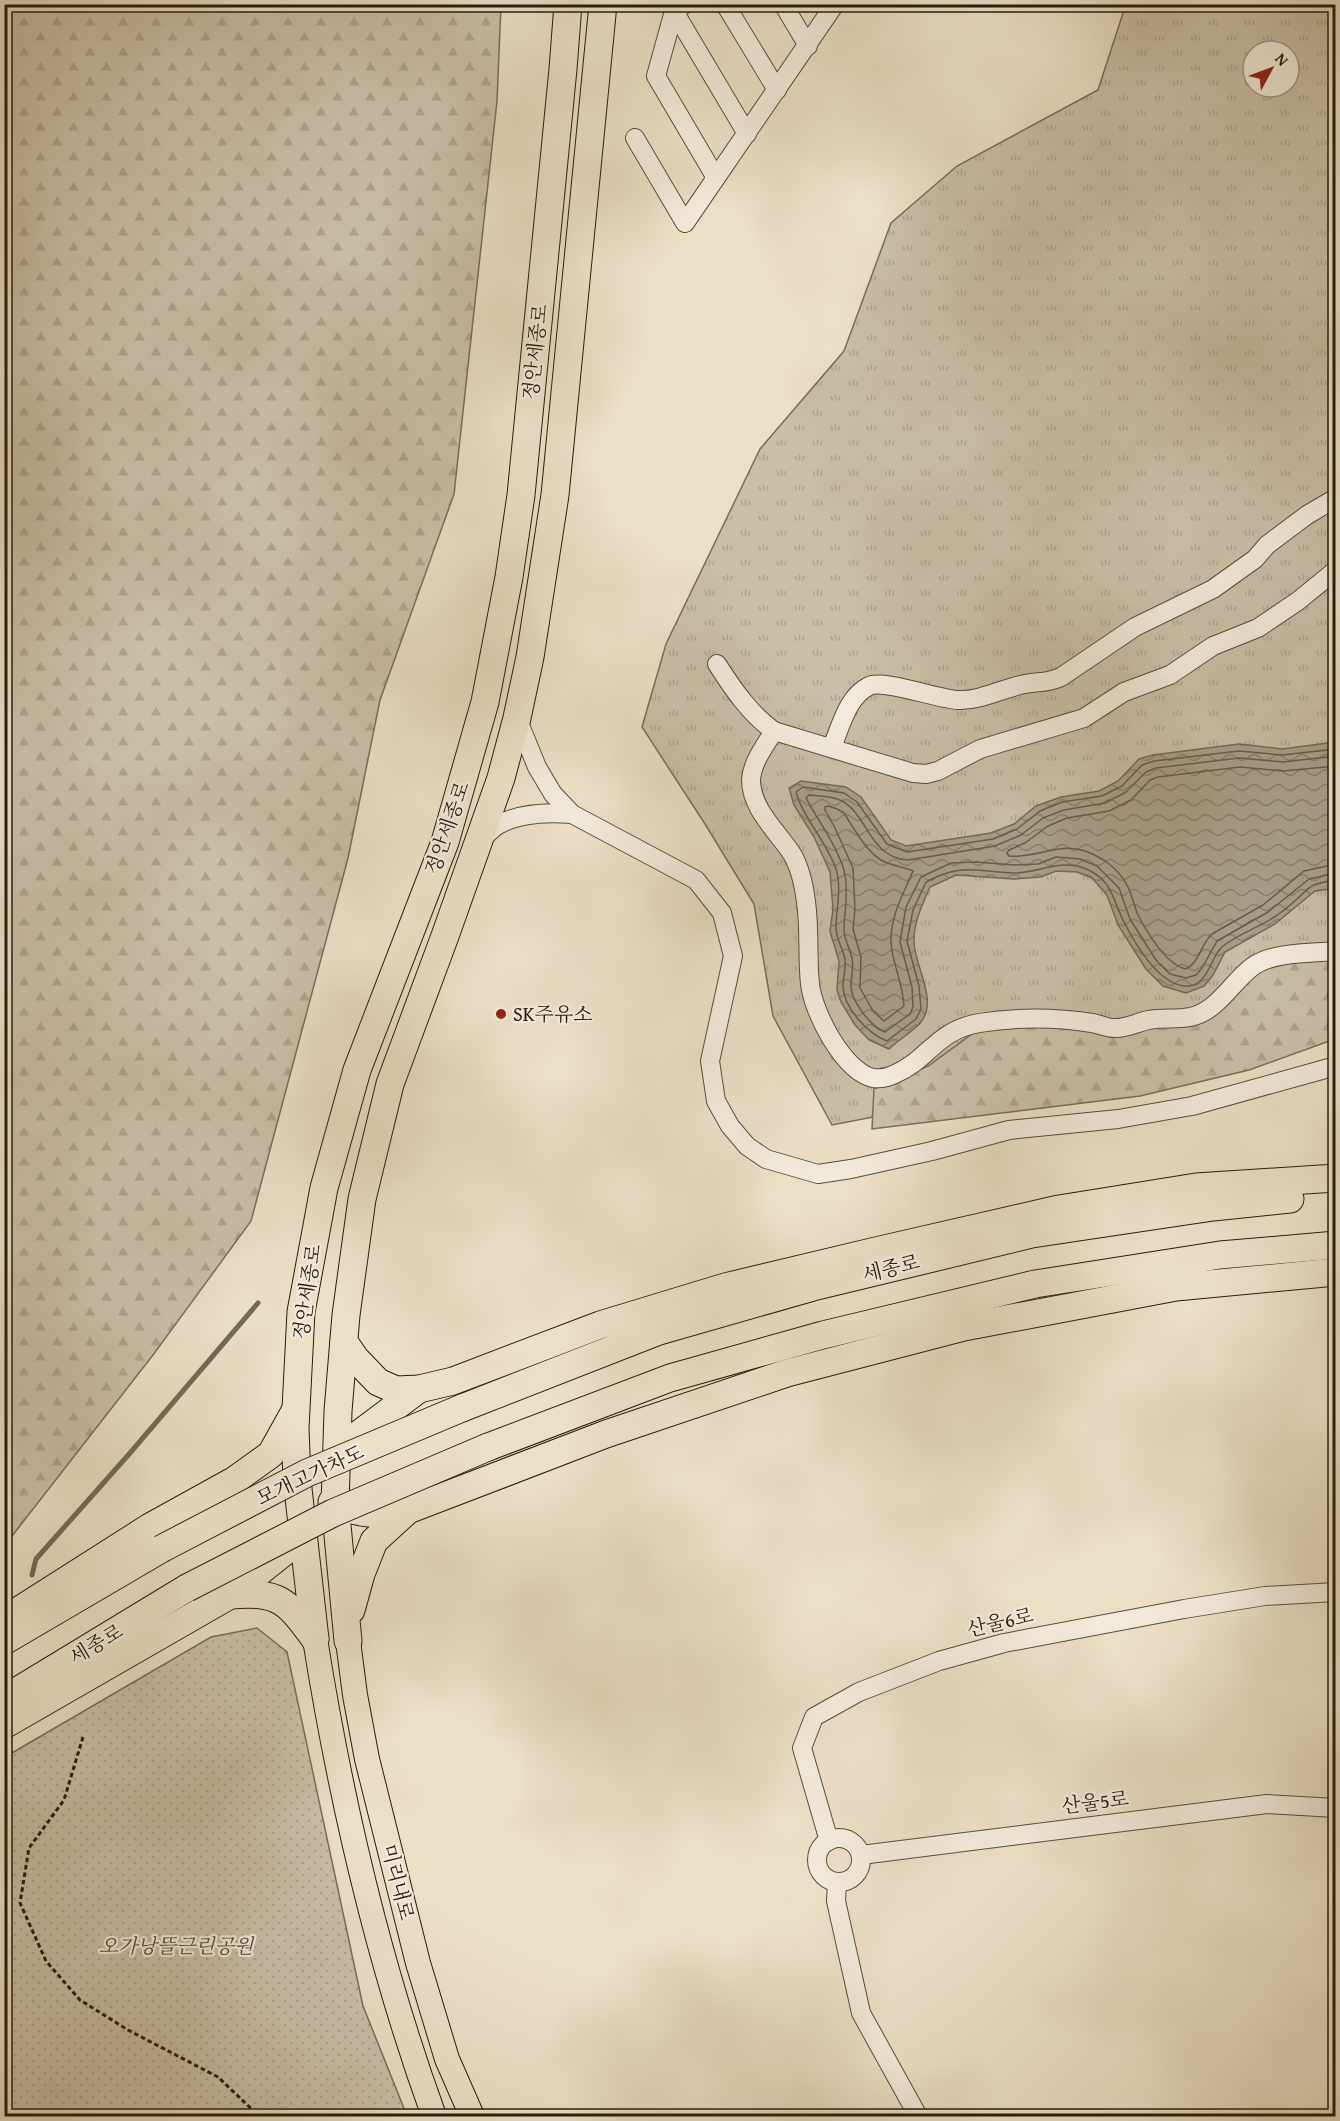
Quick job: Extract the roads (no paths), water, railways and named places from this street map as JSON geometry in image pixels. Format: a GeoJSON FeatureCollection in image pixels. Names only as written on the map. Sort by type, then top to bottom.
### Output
{"type":"FeatureCollection","features":[{"type":"Feature","properties":{"kind":"highway","name":"정안세종로"},"geometry":{"type":"LineString","coordinates":[[348,1641],[317,1493],[296,1410],[301,1312],[324,1188],[357,1070],[445,842],[485,702],[521,495],[568,4]]}},
{"type":"Feature","properties":{"kind":"highway","name":"정안세종로"},"geometry":{"type":"LineString","coordinates":[[315,1639],[303,1523],[317,1493],[337,1463],[338,1411],[344,1342],[362,1199],[390,1084],[501,778],[532,647],[555,495],[603,4]]}},
{"type":"Feature","properties":{"kind":"highway"},"geometry":{"type":"LineString","coordinates":[[344,1342],[355,1358],[378,1382],[396,1390],[419,1389],[453,1381],[600,1326],[725,1287],[880,1250],[1082,1205],[1196,1187],[1335,1178]]}},
{"type":"Feature","properties":{"kind":"highway","name":"세종로"},"geometry":{"type":"LineString","coordinates":[[462,1408],[659,1331],[824,1284],[1032,1234],[1213,1206],[1335,1194]]}},
{"type":"Feature","properties":{"kind":"highway","name":"세종로"},"geometry":{"type":"LineString","coordinates":[[4,1699],[187,1588],[333,1513],[488,1447],[670,1378],[824,1335],[1035,1284],[1220,1255],[1335,1245]]}},
{"type":"Feature","properties":{"kind":"highway"},"geometry":{"type":"LineString","coordinates":[[235,1480],[278,1477],[363,1513],[389,1515],[408,1510],[606,1434],[787,1373],[964,1327],[1176,1287],[1335,1272]]}},
{"type":"Feature","properties":{"kind":"highway"},"geometry":{"type":"LineString","coordinates":[[337,1463],[359,1434],[419,1389]]}},
{"type":"Feature","properties":{"kind":"highway","name":"모개고가차도"},"geometry":{"type":"LineString","coordinates":[[4,1641],[161,1549],[308,1473],[462,1408]]}},
{"type":"Feature","properties":{"kind":"highway"},"geometry":{"type":"LineString","coordinates":[[4,1620],[150,1527],[235,1480],[270,1454],[296,1410]]}},
{"type":"Feature","properties":{"kind":"highway"},"geometry":{"type":"LineString","coordinates":[[348,1641],[351,1612],[361,1574],[374,1541],[408,1510]]}},
{"type":"Feature","properties":{"kind":"highway"},"geometry":{"type":"LineString","coordinates":[[4,1725],[230,1595],[288,1549],[303,1523]]}},
{"type":"Feature","properties":{"kind":"highway"},"geometry":{"type":"LineString","coordinates":[[230,1595],[257,1593],[279,1600],[294,1610],[315,1639]]}},
{"type":"Feature","properties":{"kind":"main road","name":"미리내로"},"geometry":{"type":"LineString","coordinates":[[315,1639],[337,1764],[364,1886],[386,1972],[434,2116]]}},
{"type":"Feature","properties":{"kind":"main road","name":"미리내로"},"geometry":{"type":"LineString","coordinates":[[348,1641],[355,1695],[368,1759],[418,1962],[447,2059],[472,2116]]}},
{"type":"Feature","properties":{"kind":"street"},"geometry":{"type":"LineString","coordinates":[[725,4],[777,90]]}},
{"type":"Feature","properties":{"kind":"street"},"geometry":{"type":"LineString","coordinates":[[783,4],[808,46]]}},
{"type":"Feature","properties":{"kind":"street"},"geometry":{"type":"LineString","coordinates":[[635,138],[685,223],[835,4]]}},
{"type":"Feature","properties":{"kind":"street"},"geometry":{"type":"LineString","coordinates":[[676,7],[747,134]]}},
{"type":"Feature","properties":{"kind":"street"},"geometry":{"type":"LineString","coordinates":[[676,7],[656,76],[716,178]]}},
{"type":"Feature","properties":{"kind":"street"},"geometry":{"type":"LineString","coordinates":[[832,747],[853,699],[870,686],[879,683],[958,700],[972,699],[1026,684],[1048,683],[1061,677],[1135,627],[1213,589],[1255,559],[1267,545],[1306,515],[1335,498]]}},
{"type":"Feature","properties":{"kind":"street"},"geometry":{"type":"LineString","coordinates":[[717,664],[729,683],[758,718],[774,731],[913,773],[927,774],[938,771],[980,749],[1084,718],[1124,692],[1170,675],[1213,646],[1258,628],[1298,601],[1335,570]]}},
{"type":"Feature","properties":{"kind":"street"},"geometry":{"type":"LineString","coordinates":[[517,718],[537,767],[553,794],[572,814],[696,880],[722,913],[733,956],[710,1060],[716,1101],[730,1126],[747,1146],[766,1159],[818,1174],[851,1170],[1009,1130],[1118,1119],[1192,1106],[1335,1066]]}},
{"type":"Feature","properties":{"kind":"street"},"geometry":{"type":"LineString","coordinates":[[774,731],[754,768],[751,779],[752,791],[768,822],[793,855],[800,870],[807,913],[810,985],[818,1017],[841,1052],[854,1066],[868,1076],[875,1078],[895,1074],[905,1069],[944,1036],[960,1028],[976,1024],[1017,1018],[1038,1018],[1092,1023],[1114,1028],[1136,1025],[1149,1020],[1201,1015],[1252,967],[1265,959],[1335,951]]}},
{"type":"Feature","properties":{"kind":"street"},"geometry":{"type":"LineString","coordinates":[[478,843],[497,825],[527,815],[572,814]]}},
{"type":"Feature","properties":{"kind":"street","name":"산울6로"},"geometry":{"type":"LineString","coordinates":[[829,1841],[802,1748],[814,1717],[859,1692],[939,1661],[1004,1642],[1265,1596],[1335,1593]]}},
{"type":"Feature","properties":{"kind":"street","name":"산울5로"},"geometry":{"type":"LineString","coordinates":[[861,1855],[1267,1804],[1335,1808]]}},
{"type":"Feature","properties":{"kind":"street"},"geometry":{"type":"LineString","coordinates":[[835,1838],[848,1840],[859,1849],[861,1855],[860,1869],[856,1875],[844,1882],[837,1882],[825,1876],[818,1864],[820,1851],[835,1838]]}},
{"type":"Feature","properties":{"kind":"street"},"geometry":{"type":"LineString","coordinates":[[837,1882],[836,1901],[861,2013],[918,2116]]}},
{"type":"Feature","properties":{"kind":"water"},"geometry":{"type":"Polygon","coordinates":[[[1335,742],[1335,885],[1330,889],[1315,891],[1275,924],[1225,952],[1213,975],[1204,986],[1186,993],[1163,986],[1146,969],[1118,925],[1107,895],[1092,878],[1077,872],[1056,871],[1041,877],[1014,879],[956,875],[930,887],[917,919],[914,933],[915,949],[924,981],[927,1003],[926,1013],[921,1022],[889,1049],[869,1040],[855,1025],[841,1002],[837,990],[839,961],[830,931],[833,909],[830,872],[814,837],[794,805],[789,788],[801,781],[846,787],[861,797],[891,840],[906,846],[991,833],[1014,824],[1036,806],[1061,797],[1099,791],[1118,781],[1139,759],[1153,755],[1239,744],[1282,749],[1335,742]]]}},
{"type":"Feature","properties":{"kind":"waterway"},"geometry":{"type":"LineString","coordinates":[[32,1575],[36,1559],[258,1303]]}},
{"type":"Feature","properties":{"kind":"place","name":"SK주유소"},"geometry":{"type":"Point","coordinates":[501,1014]}},
{"type":"Feature","properties":{"kind":"park label","name":"오가낭뜰근린공원"},"geometry":{"type":"Point","coordinates":[176,1946]}}]}
